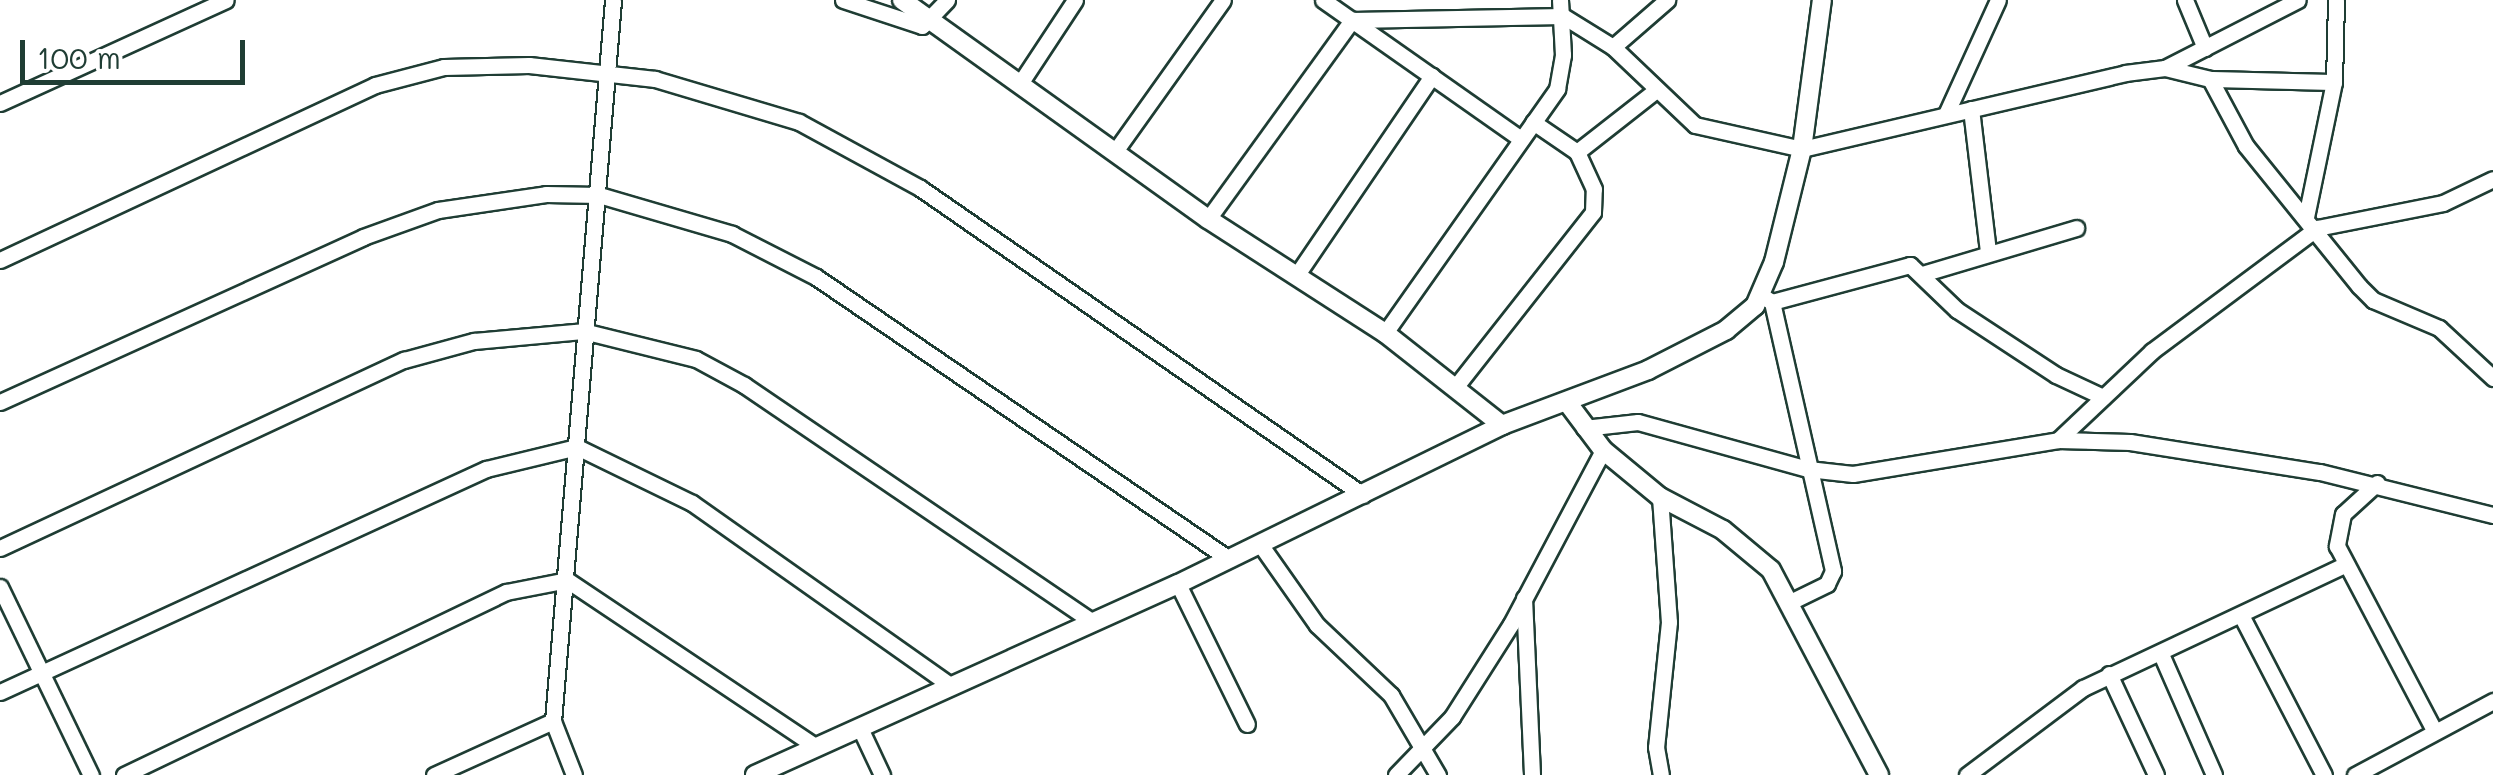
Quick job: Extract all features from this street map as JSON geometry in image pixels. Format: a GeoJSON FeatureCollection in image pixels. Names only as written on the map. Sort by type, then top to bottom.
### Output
{"type":"FeatureCollection","features":[{"type":"Feature","properties":{"kind":"street"},"geometry":{"type":"LineString","coordinates":[[0,103],[208,3],[226,0]]}},
{"type":"Feature","properties":{"kind":"street"},"geometry":{"type":"LineString","coordinates":[[574,775],[553,721],[613,0]]}},
{"type":"Feature","properties":{"kind":"street"},"geometry":{"type":"LineString","coordinates":[[843,0],[896,22],[922,26],[932,20],[947,0]]}},
{"type":"Feature","properties":{"kind":"street"},"geometry":{"type":"LineString","coordinates":[[902,0],[1208,219],[1385,333],[1502,425]]}},
{"type":"Feature","properties":{"kind":"street"},"geometry":{"type":"LineString","coordinates":[[1021,82],[1076,0]]}},
{"type":"Feature","properties":{"kind":"street"},"geometry":{"type":"LineString","coordinates":[[1116,150],[1223,0]]}},
{"type":"Feature","properties":{"kind":"street"},"geometry":{"type":"LineString","coordinates":[[1323,0],[1521,139]]}},
{"type":"Feature","properties":{"kind":"street"},"geometry":{"type":"LineString","coordinates":[[1613,47],[1668,0]]}},
{"type":"Feature","properties":{"kind":"street"},"geometry":{"type":"LineString","coordinates":[[1790,602],[1832,580],[1767,299],[1802,149],[1822,0]]}},
{"type":"Feature","properties":{"kind":"street"},"geometry":{"type":"LineString","coordinates":[[1946,114],[1998,0]]}},
{"type":"Feature","properties":{"kind":"street"},"geometry":{"type":"LineString","coordinates":[[2185,0],[2205,48]]}},
{"type":"Feature","properties":{"kind":"street"},"geometry":{"type":"LineString","coordinates":[[1352,20],[1561,8],[1613,47],[1656,90],[1710,134],[1802,149],[1971,108],[2165,68],[2298,0]]}},
{"type":"Feature","properties":{"kind":"street"},"geometry":{"type":"LineString","coordinates":[[2311,223],[2334,82],[2336,0]]}},
{"type":"Feature","properties":{"kind":"street"},"geometry":{"type":"LineString","coordinates":[[1385,333],[1533,122],[1563,71],[1561,8]]}},
{"type":"Feature","properties":{"kind":"street"},"geometry":{"type":"LineString","coordinates":[[1208,219],[1352,20]]}},
{"type":"Feature","properties":{"kind":"street"},"geometry":{"type":"LineString","coordinates":[[0,260],[375,85],[444,67],[529,65],[655,79],[799,122],[920,188],[1363,495]]}},
{"type":"Feature","properties":{"kind":"street"},"geometry":{"type":"LineString","coordinates":[[2165,68],[2210,78],[2334,82]]}},
{"type":"Feature","properties":{"kind":"street"},"geometry":{"type":"LineString","coordinates":[[1296,276],[1432,76]]}},
{"type":"Feature","properties":{"kind":"street"},"geometry":{"type":"LineString","coordinates":[[2210,78],[2246,146],[2373,300],[2439,328],[2493,378]]}},
{"type":"Feature","properties":{"kind":"street"},"geometry":{"type":"LineString","coordinates":[[1577,152],[1656,90]]}},
{"type":"Feature","properties":{"kind":"street"},"geometry":{"type":"LineString","coordinates":[[1971,108],[1988,252]]}},
{"type":"Feature","properties":{"kind":"street"},"geometry":{"type":"LineString","coordinates":[[1456,386],[1593,212],[1594,189],[1577,152],[1533,122]]}},
{"type":"Feature","properties":{"kind":"street"},"geometry":{"type":"LineString","coordinates":[[2058,440],[2152,351],[2311,223],[2443,203],[2493,179]]}},
{"type":"Feature","properties":{"kind":"street"},"geometry":{"type":"LineString","coordinates":[[0,402],[363,237],[438,210],[546,194],[598,194],[732,234],[816,276],[1229,559]]}},
{"type":"Feature","properties":{"kind":"street"},"geometry":{"type":"LineString","coordinates":[[1922,274],[2076,228]]}},
{"type":"Feature","properties":{"kind":"street"},"geometry":{"type":"LineString","coordinates":[[755,775],[1178,584],[1502,425],[1691,350],[1767,299],[1899,265],[1922,274],[1958,310],[2056,375],[2102,397]]}},
{"type":"Feature","properties":{"kind":"street"},"geometry":{"type":"LineString","coordinates":[[0,548],[404,360],[474,342],[583,331],[696,359],[744,385],[1093,622]]}},
{"type":"Feature","properties":{"kind":"street"},"geometry":{"type":"LineString","coordinates":[[1567,402],[1603,450],[1660,497],[1750,549],[1790,602],[1879,775]]}},
{"type":"Feature","properties":{"kind":"street"},"geometry":{"type":"LineString","coordinates":[[1584,428],[1638,422],[1808,469],[1853,474],[2058,440],[2130,442],[2377,483],[2493,514]]}},
{"type":"Feature","properties":{"kind":"street"},"geometry":{"type":"LineString","coordinates":[[0,692],[486,469],[576,447],[692,503],[952,686]]}},
{"type":"Feature","properties":{"kind":"street"},"geometry":{"type":"LineString","coordinates":[[1396,775],[1452,718],[1524,598],[1603,450]]}},
{"type":"Feature","properties":{"kind":"street"},"geometry":{"type":"LineString","coordinates":[[2377,483],[2342,514],[2336,530],[2344,564],[2434,730]]}},
{"type":"Feature","properties":{"kind":"street"},"geometry":{"type":"LineString","coordinates":[[1660,497],[1669,622],[1656,747],[1661,775]]}},
{"type":"Feature","properties":{"kind":"street"},"geometry":{"type":"LineString","coordinates":[[1260,544],[1317,625],[1391,694],[1438,775]]}},
{"type":"Feature","properties":{"kind":"street"},"geometry":{"type":"LineString","coordinates":[[1967,775],[2109,674],[2242,617],[2344,564]]}},
{"type":"Feature","properties":{"kind":"street"},"geometry":{"type":"LineString","coordinates":[[124,775],[506,592],[567,580],[816,747]]}},
{"type":"Feature","properties":{"kind":"street"},"geometry":{"type":"LineString","coordinates":[[1178,584],[1247,724]]}},
{"type":"Feature","properties":{"kind":"street"},"geometry":{"type":"LineString","coordinates":[[0,587],[91,775]]}},
{"type":"Feature","properties":{"kind":"street"},"geometry":{"type":"LineString","coordinates":[[1524,598],[1532,775]]}},
{"type":"Feature","properties":{"kind":"street"},"geometry":{"type":"LineString","coordinates":[[2242,617],[2324,775]]}},
{"type":"Feature","properties":{"kind":"street"},"geometry":{"type":"LineString","coordinates":[[2161,654],[2214,775]]}},
{"type":"Feature","properties":{"kind":"street"},"geometry":{"type":"LineString","coordinates":[[2109,674],[2156,775]]}},
{"type":"Feature","properties":{"kind":"street"},"geometry":{"type":"LineString","coordinates":[[2355,775],[2493,701]]}},
{"type":"Feature","properties":{"kind":"street"},"geometry":{"type":"LineString","coordinates":[[434,775],[553,721]]}},
{"type":"Feature","properties":{"kind":"street"},"geometry":{"type":"LineString","coordinates":[[860,728],[882,775]]}}]}
